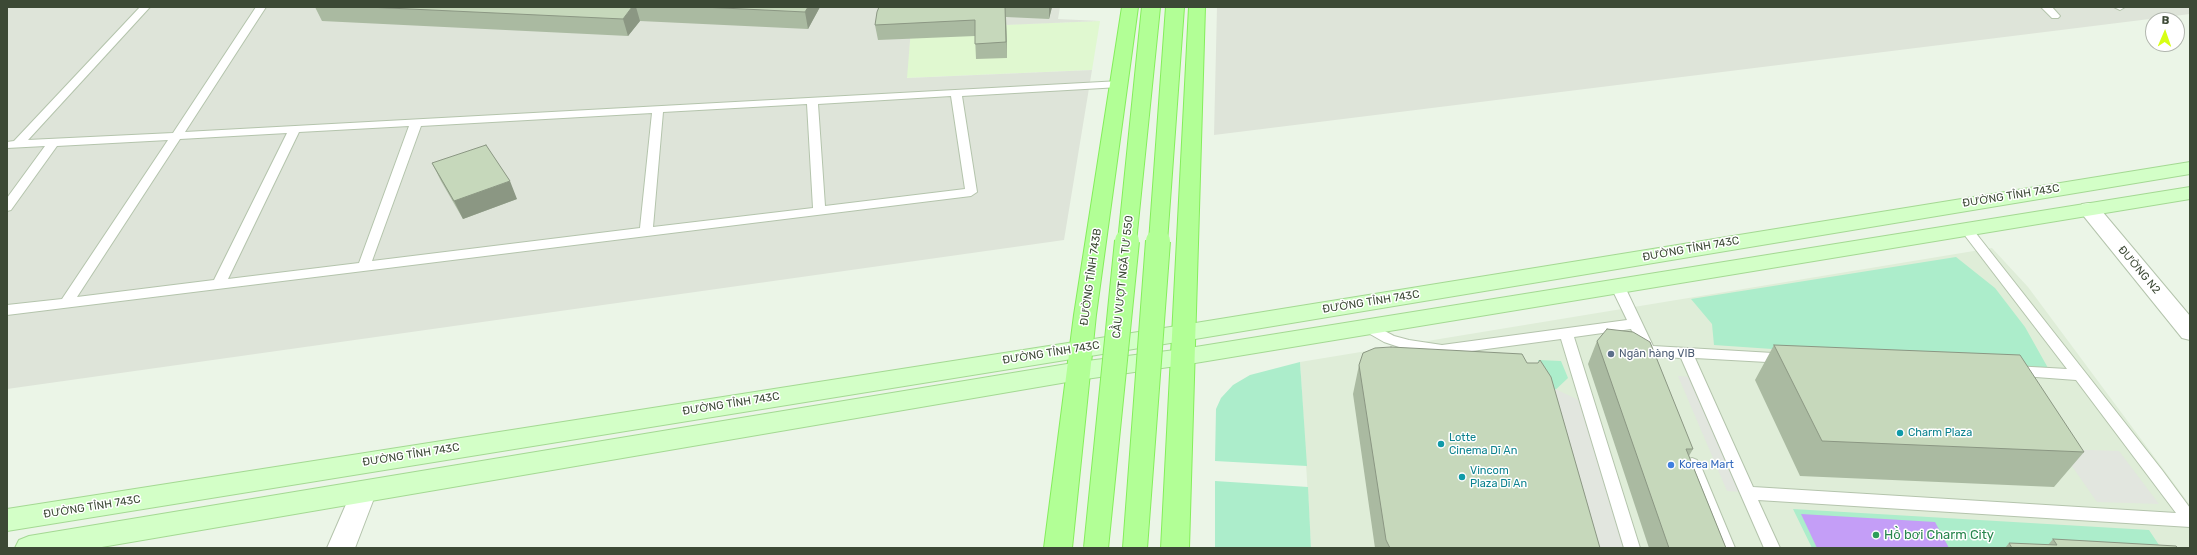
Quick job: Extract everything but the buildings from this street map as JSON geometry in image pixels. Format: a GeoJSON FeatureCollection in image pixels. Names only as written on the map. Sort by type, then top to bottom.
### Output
{"type":"FeatureCollection","features":[{"type":"Feature","properties":{"kind":"main road","name":"ĐƯỜNG TỈNH 743B"},"geometry":{"type":"LineString","coordinates":[[1058,548],[1080,359],[1130,7]]}},
{"type":"Feature","properties":{"kind":"main road","name":"CẦU VƯỢT NGÃ TƯ 550"},"geometry":{"type":"LineString","coordinates":[[1096,548],[1151,7]]}},
{"type":"Feature","properties":{"kind":"main road"},"geometry":{"type":"LineString","coordinates":[[1135,548],[1175,7]]}},
{"type":"Feature","properties":{"kind":"main road"},"geometry":{"type":"LineString","coordinates":[[1175,548],[1197,7]]}},
{"type":"Feature","properties":{"kind":"main road","name":"ĐƯỜNG TỈNH 743C"},"geometry":{"type":"LineString","coordinates":[[1183,345],[1600,265],[2190,168]]}},
{"type":"Feature","properties":{"kind":"main road"},"geometry":{"type":"LineString","coordinates":[[2061,188],[2089,209]]}},
{"type":"Feature","properties":{"kind":"main road","name":"ĐƯỜNG TỈNH 743C"},"geometry":{"type":"LineString","coordinates":[[7,520],[414,455],[1080,359],[1183,345],[1368,327],[2190,193]]}},
{"type":"Feature","properties":{"kind":"main road"},"geometry":{"type":"LineString","coordinates":[[1600,265],[1618,287]]}},
{"type":"Feature","properties":{"kind":"main road","name":"ĐƯỜNG TỈNH 743C"},"geometry":{"type":"LineString","coordinates":[[29,548],[405,486],[1080,359]]}},
{"type":"Feature","properties":{"kind":"main road"},"geometry":{"type":"LineString","coordinates":[[405,486],[414,455]]}},
{"type":"Feature","properties":{"kind":"street","name":"ĐƯỜNG N2"},"geometry":{"type":"LineString","coordinates":[[2089,209],[2190,332]]}},
{"type":"Feature","properties":{"kind":"street"},"geometry":{"type":"LineString","coordinates":[[342,548],[363,493]]}},
{"type":"Feature","properties":{"kind":"lane"},"geometry":{"type":"LineString","coordinates":[[13,145],[145,7]]}},
{"type":"Feature","properties":{"kind":"lane"},"geometry":{"type":"LineString","coordinates":[[67,302],[260,7]]}},
{"type":"Feature","properties":{"kind":"lane"},"geometry":{"type":"LineString","coordinates":[[2046,7],[2055,16]]}},
{"type":"Feature","properties":{"kind":"lane"},"geometry":{"type":"LineString","coordinates":[[13,145],[1120,84]]}},
{"type":"Feature","properties":{"kind":"lane"},"geometry":{"type":"LineString","coordinates":[[7,310],[971,192],[956,93]]}},
{"type":"Feature","properties":{"kind":"lane"},"geometry":{"type":"LineString","coordinates":[[812,101],[820,210]]}},
{"type":"Feature","properties":{"kind":"lane"},"geometry":{"type":"LineString","coordinates":[[646,232],[658,109]]}},
{"type":"Feature","properties":{"kind":"lane"},"geometry":{"type":"LineString","coordinates":[[364,266],[416,122]]}},
{"type":"Feature","properties":{"kind":"lane"},"geometry":{"type":"LineString","coordinates":[[219,284],[295,129]]}},
{"type":"Feature","properties":{"kind":"lane"},"geometry":{"type":"LineString","coordinates":[[7,207],[54,142]]}},
{"type":"Feature","properties":{"kind":"lane"},"geometry":{"type":"LineString","coordinates":[[1967,230],[2190,520]]}},
{"type":"Feature","properties":{"kind":"lane"},"geometry":{"type":"LineString","coordinates":[[1618,287],[1648,350],[1653,365]]}},
{"type":"Feature","properties":{"kind":"lane"},"geometry":{"type":"LineString","coordinates":[[1368,327],[1389,339],[1408,345],[1442,350],[1636,324]]}},
{"type":"Feature","properties":{"kind":"lane"},"geometry":{"type":"LineString","coordinates":[[1566,334],[1632,548]]}},
{"type":"Feature","properties":{"kind":"lane"},"geometry":{"type":"LineString","coordinates":[[1518,356],[1521,340]]}},
{"type":"Feature","properties":{"kind":"lane"},"geometry":{"type":"LineString","coordinates":[[1408,345],[1426,358],[1450,364]]}},
{"type":"Feature","properties":{"kind":"lane"},"geometry":{"type":"LineString","coordinates":[[1648,350],[1796,359]]}},
{"type":"Feature","properties":{"kind":"lane"},"geometry":{"type":"LineString","coordinates":[[1685,352],[1772,548]]}},
{"type":"Feature","properties":{"kind":"lane"},"geometry":{"type":"LineString","coordinates":[[2001,370],[2080,375]]}},
{"type":"Feature","properties":{"kind":"lane"},"geometry":{"type":"LineString","coordinates":[[1685,448],[1727,548]]}},
{"type":"Feature","properties":{"kind":"lane"},"geometry":{"type":"LineString","coordinates":[[1748,493],[2190,520]]}},
{"type":"Feature","properties":{"kind":"shaded area"},"geometry":{"type":"Polygon","coordinates":[[[7,7],[1060,7],[1058,19],[1100,21],[911,29],[907,78],[1092,70],[1064,240],[7,389],[7,7]]]}},
{"type":"Feature","properties":{"kind":"shaded area"},"geometry":{"type":"Polygon","coordinates":[[[1217,7],[2190,7],[2190,14],[2185,15],[2185,12],[2145,12],[2145,20],[1214,135],[1217,7]]]}},
{"type":"Feature","properties":{"kind":"shaded area"},"geometry":{"type":"Polygon","coordinates":[[[1100,21],[1092,70],[906,78],[911,28],[1100,21]]]}},
{"type":"Feature","properties":{"kind":"shaded area"},"geometry":{"type":"Polygon","coordinates":[[[1992,248],[2028,287],[2190,505],[2190,548],[1311,548],[1300,362],[1992,248]]]}},
{"type":"Feature","properties":{"kind":"shaded area"},"geometry":{"type":"Polygon","coordinates":[[[1956,257],[1995,288],[2025,327],[2048,368],[1714,345],[1712,324],[1691,299],[1956,257]]]}},
{"type":"Feature","properties":{"kind":"shaded area"},"geometry":{"type":"Polygon","coordinates":[[[1538,360],[1561,361],[1568,378],[1550,395],[1538,360]]]}},
{"type":"Feature","properties":{"kind":"shaded area"},"geometry":{"type":"Polygon","coordinates":[[[1300,362],[1307,466],[1215,461],[1216,409],[1221,398],[1233,385],[1250,375],[1300,362]]]}},
{"type":"Feature","properties":{"kind":"shaded area"},"geometry":{"type":"Polygon","coordinates":[[[1678,376],[1691,377],[1741,492],[1727,491],[1678,376]]]}},
{"type":"Feature","properties":{"kind":"shaded area"},"geometry":{"type":"Polygon","coordinates":[[[1555,389],[1581,401],[1625,548],[1593,548],[1550,395],[1555,389]]]}},
{"type":"Feature","properties":{"kind":"shaded area"},"geometry":{"type":"Polygon","coordinates":[[[2060,449],[2119,451],[2159,504],[2097,502],[2060,449]]]}},
{"type":"Feature","properties":{"kind":"shaded area"},"geometry":{"type":"Polygon","coordinates":[[[1215,481],[1308,487],[1311,548],[1215,548],[1215,481]]]}},
{"type":"Feature","properties":{"kind":"shaded area"},"geometry":{"type":"Polygon","coordinates":[[[1793,509],[2149,530],[2161,548],[1812,548],[1793,509]]]}},
{"type":"Feature","properties":{"kind":"shaded area","name":"Hồ bơi Charm City"},"geometry":{"type":"Polygon","coordinates":[[[1801,514],[1935,522],[1949,548],[1817,548],[1801,514]]]}},
{"type":"Feature","properties":{"kind":"place","name":"Ngân hàng VIB"},"geometry":{"type":"Point","coordinates":[1611,354]}},
{"type":"Feature","properties":{"kind":"place","name":"Charm Plaza"},"geometry":{"type":"Point","coordinates":[1900,433]}},
{"type":"Feature","properties":{"kind":"place","name":"Lotte Cinema Dĩ An"},"geometry":{"type":"Point","coordinates":[1441,444]}},
{"type":"Feature","properties":{"kind":"place","name":"Korea Mart"},"geometry":{"type":"Point","coordinates":[1671,465]}},
{"type":"Feature","properties":{"kind":"place","name":"Vincom Plaza Dĩ An"},"geometry":{"type":"Point","coordinates":[1462,477]}},
{"type":"Feature","properties":{"kind":"place","name":"Hồ bơi Charm City"},"geometry":{"type":"Point","coordinates":[1876,535]}}]}
